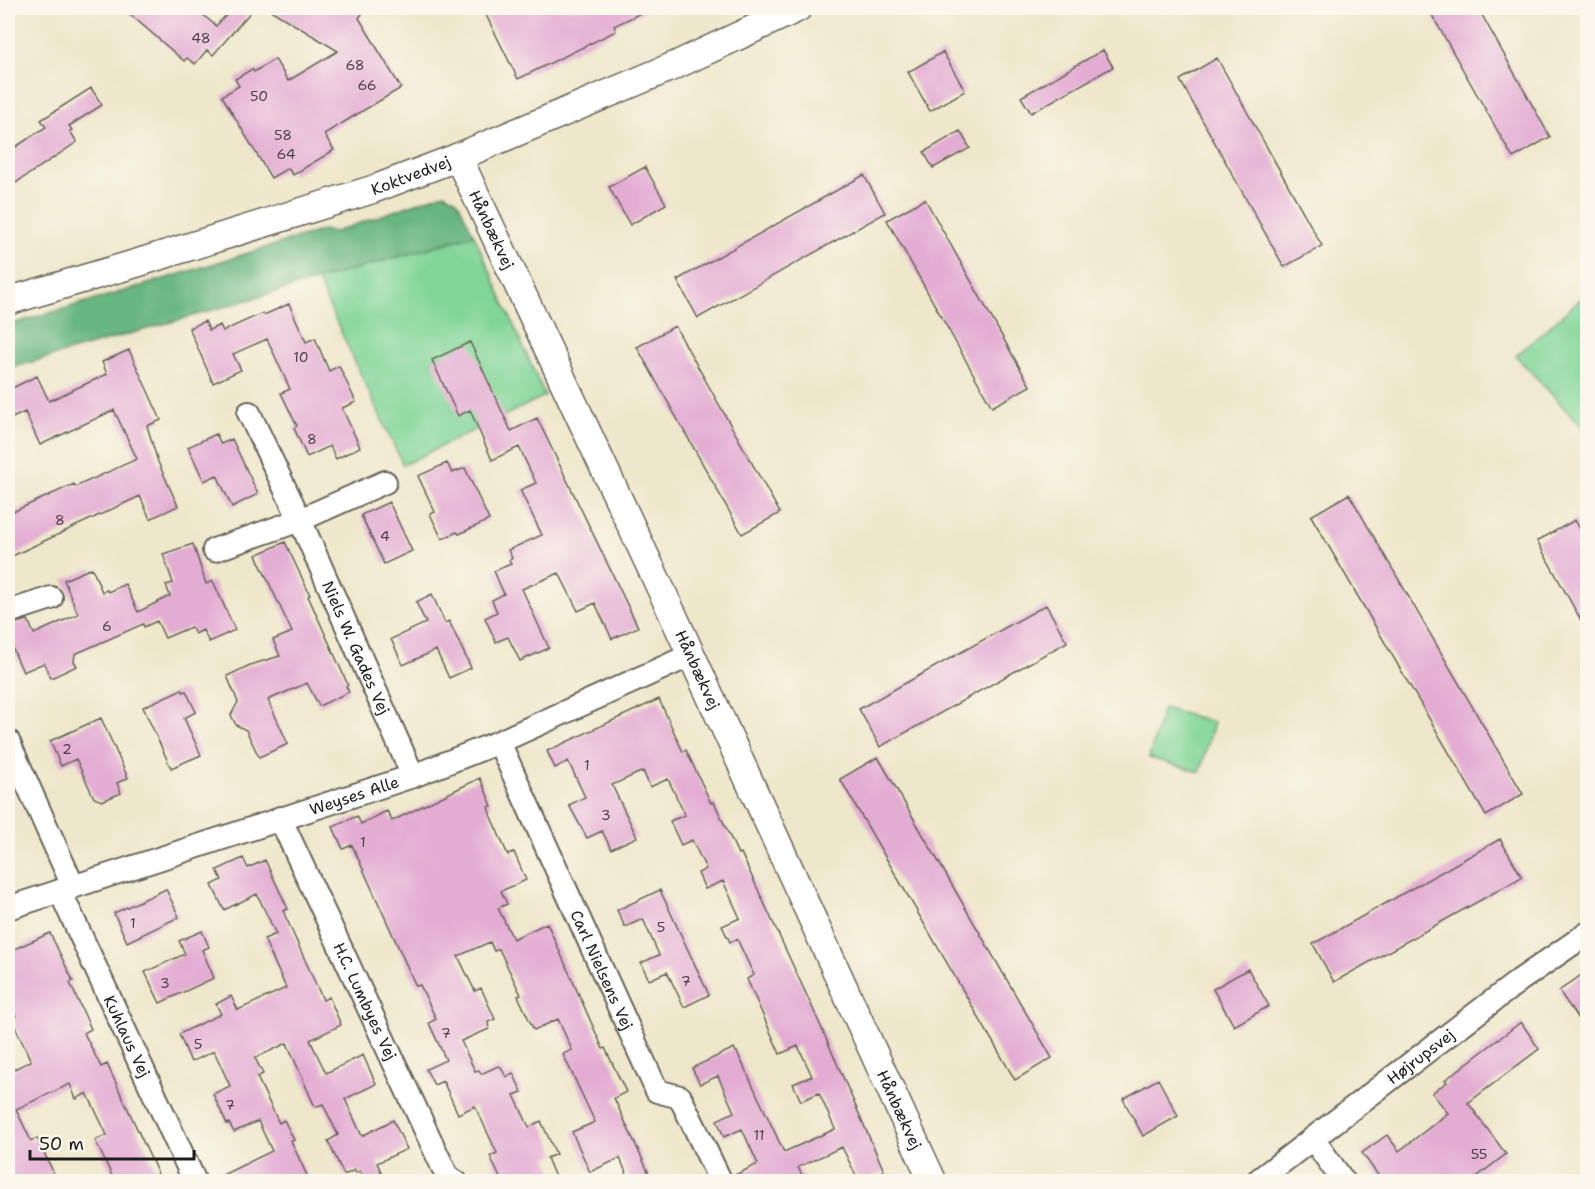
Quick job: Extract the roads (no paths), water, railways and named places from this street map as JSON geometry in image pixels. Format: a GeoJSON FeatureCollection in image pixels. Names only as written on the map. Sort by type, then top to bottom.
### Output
{"type":"FeatureCollection","features":[{"type":"Feature","properties":{"kind":"street","name":"Koktvedvej"},"geometry":{"type":"LineString","coordinates":[[8,301],[374,189],[458,157],[676,65],[798,8]]}},
{"type":"Feature","properties":{"kind":"street","name":"Hånbækvej"},"geometry":{"type":"LineString","coordinates":[[458,157],[691,655],[933,1182]]}},
{"type":"Feature","properties":{"kind":"street","name":"Niels W. Gades Vej"},"geometry":{"type":"LineString","coordinates":[[249,413],[300,520],[412,776]]}},
{"type":"Feature","properties":{"kind":"street"},"geometry":{"type":"LineString","coordinates":[[214,550],[300,520],[385,482]]}},
{"type":"Feature","properties":{"kind":"street"},"geometry":{"type":"LineString","coordinates":[[8,612],[51,598]]}},
{"type":"Feature","properties":{"kind":"street","name":"Weyses Alle"},"geometry":{"type":"LineString","coordinates":[[8,908],[412,776],[499,742],[691,655]]}},
{"type":"Feature","properties":{"kind":"street","name":"Kuhlaus Vej"},"geometry":{"type":"LineString","coordinates":[[8,741],[67,889],[195,1182]]}},
{"type":"Feature","properties":{"kind":"street","name":"Carl Nielsens Vej"},"geometry":{"type":"LineString","coordinates":[[499,742],[657,1091],[680,1097],[721,1182]]}},
{"type":"Feature","properties":{"kind":"street","name":"H.C. Lumbyes Vej"},"geometry":{"type":"LineString","coordinates":[[280,819],[447,1176],[456,1182]]}},
{"type":"Feature","properties":{"kind":"street","name":"Højrupsvej"},"geometry":{"type":"LineString","coordinates":[[1256,1182],[1520,980],[1587,933]]}},
{"type":"Feature","properties":{"kind":"street"},"geometry":{"type":"LineString","coordinates":[[1313,1139],[1344,1182]]}}]}
